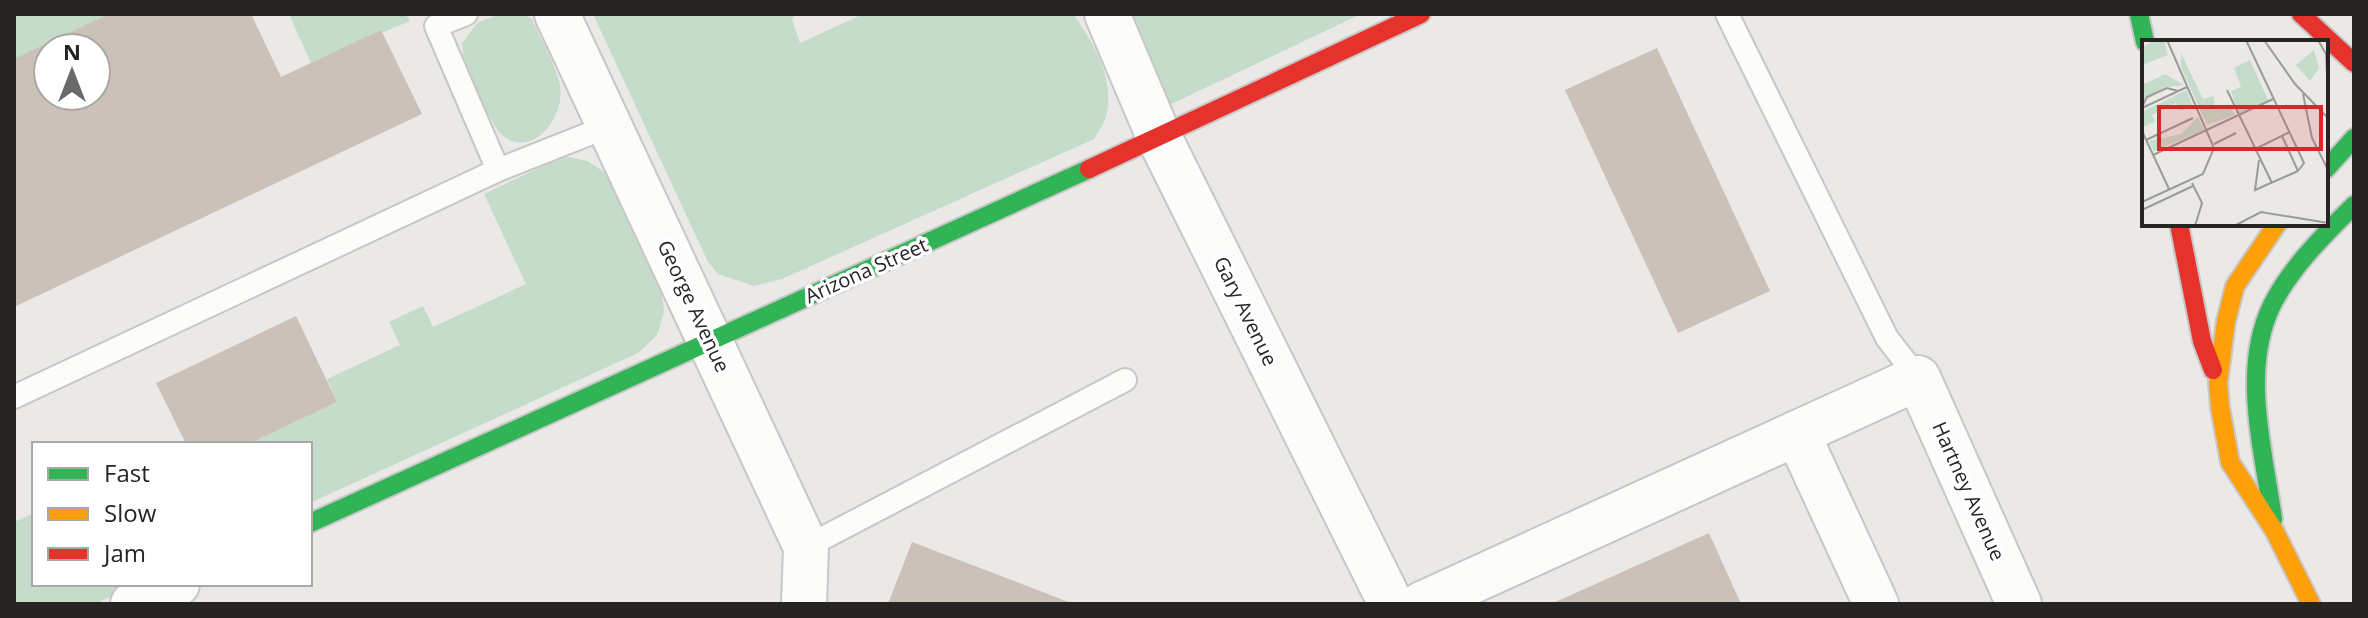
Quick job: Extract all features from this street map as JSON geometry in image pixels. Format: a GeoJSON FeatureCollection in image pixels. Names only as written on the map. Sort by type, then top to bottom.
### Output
{"type":"FeatureCollection","features":[{"type":"Feature","properties":{"kind":"street","name":"George Avenue"},"geometry":{"type":"LineString","coordinates":[[557,14],[806,547],[804,604]]}},
{"type":"Feature","properties":{"kind":"street","name":"Gary Avenue"},"geometry":{"type":"LineString","coordinates":[[1107,14],[1159,137],[1391,604]]}},
{"type":"Feature","properties":{"kind":"street","name":"Arizona Street"},"geometry":{"type":"LineString","coordinates":[[312,522],[1159,137],[1421,14]]}},
{"type":"Feature","properties":{"kind":"street"},"geometry":{"type":"LineString","coordinates":[[2139,14],[2145,40]]}},
{"type":"Feature","properties":{"kind":"street"},"geometry":{"type":"LineString","coordinates":[[2301,14],[2354,63]]}},
{"type":"Feature","properties":{"kind":"street"},"geometry":{"type":"LineString","coordinates":[[2328,167],[2354,138]]}},
{"type":"Feature","properties":{"kind":"street"},"geometry":{"type":"LineString","coordinates":[[2274,530],[2257,412],[2256,366],[2265,320],[2288,279],[2354,205]]}},
{"type":"Feature","properties":{"kind":"street"},"geometry":{"type":"LineString","coordinates":[[2179,226],[2202,341],[2218,383],[2230,462],[2274,530],[2311,604]]}},
{"type":"Feature","properties":{"kind":"street"},"geometry":{"type":"LineString","coordinates":[[2218,383],[2226,321],[2235,286],[2276,226]]}},
{"type":"Feature","properties":{"kind":"street"},"geometry":{"type":"LineString","coordinates":[[1422,604],[1918,378]]}},
{"type":"Feature","properties":{"kind":"street","name":"Hartney Avenue"},"geometry":{"type":"LineString","coordinates":[[1918,378],[2019,604]]}},
{"type":"Feature","properties":{"kind":"street"},"geometry":{"type":"LineString","coordinates":[[1797,433],[1876,604]]}},
{"type":"Feature","properties":{"kind":"street"},"geometry":{"type":"LineString","coordinates":[[133,604],[173,586]]}},
{"type":"Feature","properties":{"kind":"lane"},"geometry":{"type":"LineString","coordinates":[[466,14],[436,26],[498,170]]}},
{"type":"Feature","properties":{"kind":"lane"},"geometry":{"type":"LineString","coordinates":[[1727,14],[1887,338],[1918,378]]}},
{"type":"Feature","properties":{"kind":"lane"},"geometry":{"type":"LineString","coordinates":[[14,397],[498,170],[609,126]]}},
{"type":"Feature","properties":{"kind":"lane"},"geometry":{"type":"LineString","coordinates":[[806,547],[1125,380]]}},
{"type":"Feature","properties":{"kind":"green space"},"geometry":{"type":"Polygon","coordinates":[[[14,14],[119,14],[80,32],[32,32],[32,55],[14,63],[14,14]]]}},
{"type":"Feature","properties":{"kind":"green space"},"geometry":{"type":"Polygon","coordinates":[[[289,14],[406,14],[410,21],[311,63],[289,14]]]}},
{"type":"Feature","properties":{"kind":"green space"},"geometry":{"type":"Polygon","coordinates":[[[501,14],[523,14],[532,19],[559,81],[561,95],[553,121],[534,139],[523,142],[512,141],[500,133],[472,85],[464,62],[462,43],[478,22],[501,14]]]}},
{"type":"Feature","properties":{"kind":"green space"},"geometry":{"type":"Polygon","coordinates":[[[593,14],[796,14],[792,19],[800,43],[863,14],[1073,14],[1101,62],[1108,88],[1106,116],[1094,139],[782,279],[754,286],[718,274],[708,262],[593,14]]]}},
{"type":"Feature","properties":{"kind":"green space"},"geometry":{"type":"Polygon","coordinates":[[[1132,14],[1361,14],[1165,107],[1132,14]]]}},
{"type":"Feature","properties":{"kind":"green space"},"geometry":{"type":"Polygon","coordinates":[[[564,156],[587,161],[606,173],[662,290],[664,313],[657,335],[638,353],[312,502],[312,442],[252,442],[337,402],[327,379],[400,345],[389,322],[423,306],[433,327],[526,284],[484,194],[564,156]]]}},
{"type":"Feature","properties":{"kind":"green space"},"geometry":{"type":"Polygon","coordinates":[[[32,514],[32,586],[133,586],[95,604],[14,604],[14,522],[32,514]]]}},
{"type":"Feature","properties":{"kind":"building"},"geometry":{"type":"Polygon","coordinates":[[[109,14],[251,14],[281,77],[381,30],[422,114],[14,307],[14,59],[32,50],[32,112],[112,112],[112,32],[71,32],[109,14]]]}},
{"type":"Feature","properties":{"kind":"building"},"geometry":{"type":"Polygon","coordinates":[[[1657,48],[1770,291],[1678,333],[1565,90],[1657,48]]]}},
{"type":"Feature","properties":{"kind":"building"},"geometry":{"type":"Polygon","coordinates":[[[296,316],[337,402],[252,442],[185,442],[156,383],[296,316]]]}},
{"type":"Feature","properties":{"kind":"building"},"geometry":{"type":"Polygon","coordinates":[[[1709,533],[1741,604],[1551,604],[1709,533]]]}},
{"type":"Feature","properties":{"kind":"building"},"geometry":{"type":"Polygon","coordinates":[[[912,542],[1074,604],[888,604],[912,542]]]}},
{"type":"Feature","properties":{"kind":"traffic: fast"},"geometry":{"type":"LineString","coordinates":[[2139,14],[2145,40]]}},
{"type":"Feature","properties":{"kind":"traffic: fast"},"geometry":{"type":"LineString","coordinates":[[2328,167],[2354,138]]}},
{"type":"Feature","properties":{"kind":"traffic: fast"},"geometry":{"type":"LineString","coordinates":[[312,522],[1089,169]]}},
{"type":"Feature","properties":{"kind":"traffic: fast"},"geometry":{"type":"LineString","coordinates":[[2273,519],[2257,411],[2257,356],[2262,330],[2272,305],[2289,278],[2354,205]]}},
{"type":"Feature","properties":{"kind":"traffic: slow"},"geometry":{"type":"LineString","coordinates":[[2276,226],[2235,286],[2226,321],[2218,383],[2220,407],[2230,462],[2274,530],[2311,604]]}},
{"type":"Feature","properties":{"kind":"traffic: jam"},"geometry":{"type":"LineString","coordinates":[[1089,169],[1421,14]]}},
{"type":"Feature","properties":{"kind":"traffic: jam"},"geometry":{"type":"LineString","coordinates":[[2301,14],[2354,63]]}},
{"type":"Feature","properties":{"kind":"traffic: jam"},"geometry":{"type":"LineString","coordinates":[[2179,226],[2202,341],[2213,370]]}}]}
